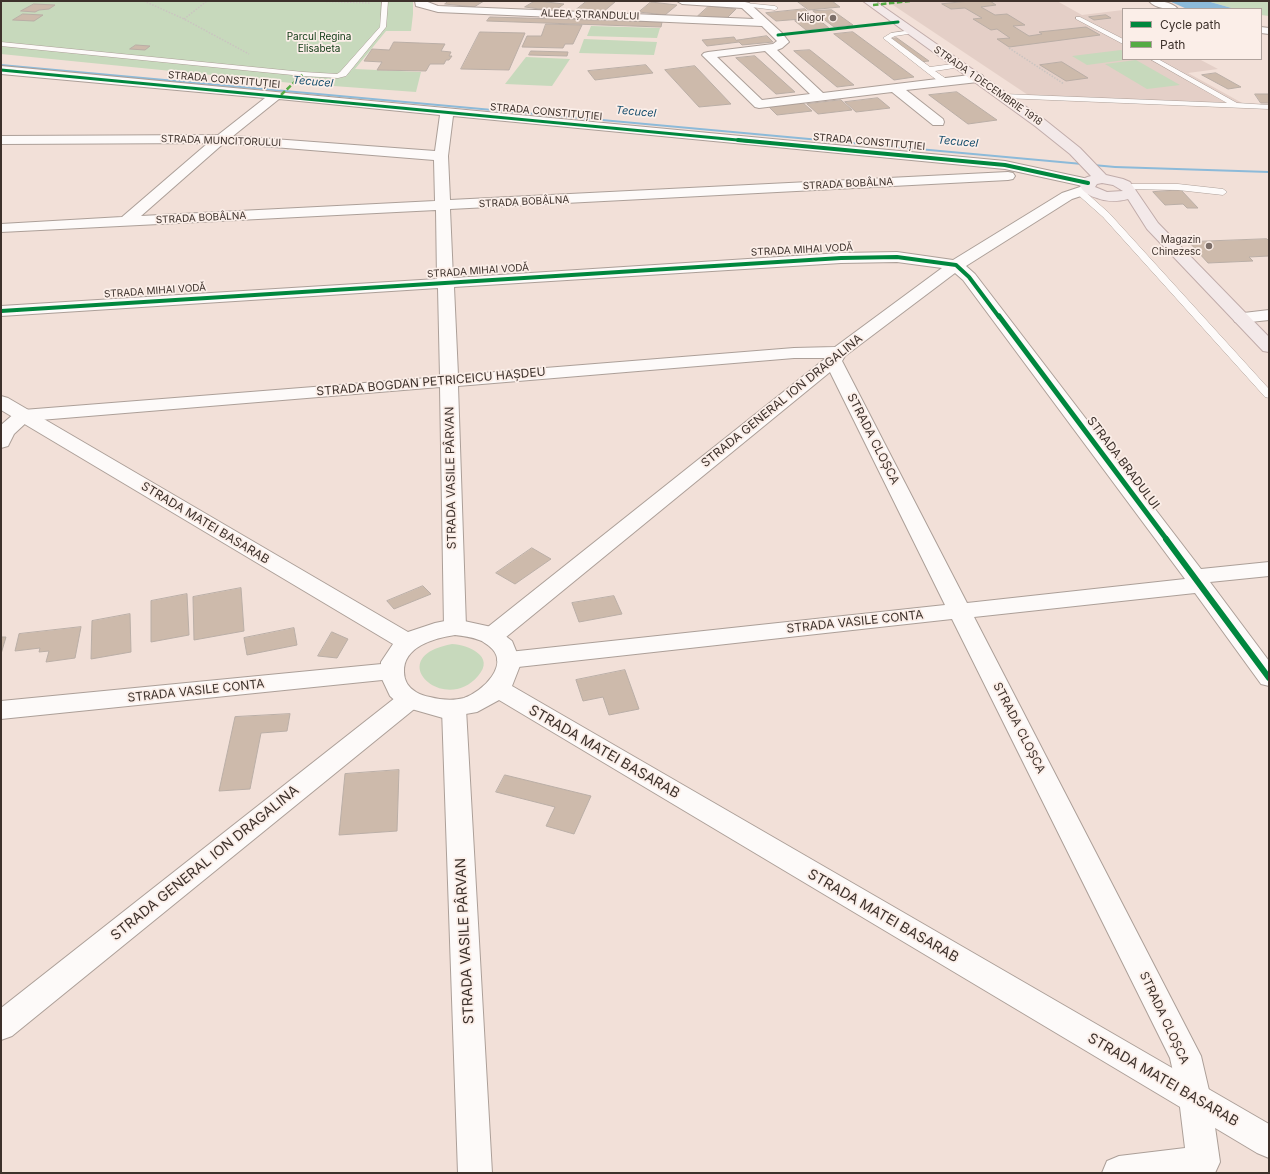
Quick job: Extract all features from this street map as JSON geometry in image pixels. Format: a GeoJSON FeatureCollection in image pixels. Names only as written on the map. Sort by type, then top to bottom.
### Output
{"type":"FeatureCollection","features":[{"type":"Feature","properties":{"kind":"main road","name":"STRADA 1 DECEMBRIE 1918"},"geometry":{"type":"LineString","coordinates":[[868,1],[1003,96],[1075,151],[1092,185],[1152,226],[1269,347]]}},
{"type":"Feature","properties":{"kind":"main road"},"geometry":{"type":"LineString","coordinates":[[1092,185],[1121,197],[1128,194],[1130,189]]}},
{"type":"Feature","properties":{"kind":"main road","name":"STRADA 1 DECEMBRIE 1918"},"geometry":{"type":"LineString","coordinates":[[1130,189],[1152,226]]}},
{"type":"Feature","properties":{"kind":"street","name":"ALEEA ȘTRANDULUI"},"geometry":{"type":"LineString","coordinates":[[420,1],[420,4],[438,9],[763,23]]}},
{"type":"Feature","properties":{"kind":"street"},"geometry":{"type":"LineString","coordinates":[[682,1],[745,5],[763,23],[778,35],[783,42],[778,46],[708,55],[759,104],[978,78]]}},
{"type":"Feature","properties":{"kind":"street"},"geometry":{"type":"LineString","coordinates":[[1154,1],[1171,8]]}},
{"type":"Feature","properties":{"kind":"street"},"geometry":{"type":"LineString","coordinates":[[768,48],[820,97]]}},
{"type":"Feature","properties":{"kind":"street","name":"STRADA CONSTITUȚIEI"},"geometry":{"type":"LineString","coordinates":[[1,70],[1005,165],[1092,185]]}},
{"type":"Feature","properties":{"kind":"street"},"geometry":{"type":"LineString","coordinates":[[895,88],[938,122]]}},
{"type":"Feature","properties":{"kind":"street"},"geometry":{"type":"LineString","coordinates":[[127,221],[221,139],[277,95]]}},
{"type":"Feature","properties":{"kind":"street","name":"STRADA VASILE PÂRVAN"},"geometry":{"type":"LineString","coordinates":[[447,113],[441,156],[449,381],[455,627]]}},
{"type":"Feature","properties":{"kind":"street","name":"STRADA MUNCITORULUI"},"geometry":{"type":"LineString","coordinates":[[1,140],[221,139],[441,156]]}},
{"type":"Feature","properties":{"kind":"street","name":"STRADA BOBÂLNA"},"geometry":{"type":"LineString","coordinates":[[1,228],[1047,175]]}},
{"type":"Feature","properties":{"kind":"street","name":"STRADA GENERAL ION DRAGALINA"},"geometry":{"type":"LineString","coordinates":[[492,636],[836,357],[956,265],[1067,196],[1092,185]]}},
{"type":"Feature","properties":{"kind":"street","name":"STRADA MIHAI VODĂ"},"geometry":{"type":"LineString","coordinates":[[1,311],[841,258],[897,257],[956,265]]}},
{"type":"Feature","properties":{"kind":"street","name":"STRADA BRADULUI"},"geometry":{"type":"LineString","coordinates":[[956,265],[969,277],[1266,670]]}},
{"type":"Feature","properties":{"kind":"street"},"geometry":{"type":"LineString","coordinates":[[1241,318],[1269,315]]}},
{"type":"Feature","properties":{"kind":"street","name":"STRADA BOGDAN PETRICEICU HAȘDEU"},"geometry":{"type":"LineString","coordinates":[[23,416],[794,353],[836,357]]}},
{"type":"Feature","properties":{"kind":"street","name":"STRADA CLOȘCA"},"geometry":{"type":"LineString","coordinates":[[836,357],[960,611],[1185,1056],[1195,1099],[1203,1162],[1119,1173]]}},
{"type":"Feature","properties":{"kind":"street","name":"STRADA MATEI BASARAB"},"geometry":{"type":"LineString","coordinates":[[1,402],[408,643]]}},
{"type":"Feature","properties":{"kind":"street"},"geometry":{"type":"LineString","coordinates":[[1,442],[6,431],[23,416]]}},
{"type":"Feature","properties":{"kind":"street","name":"STRADA VASILE CONTA"},"geometry":{"type":"LineString","coordinates":[[509,660],[960,611],[1198,581],[1269,569]]}},
{"type":"Feature","properties":{"kind":"street"},"geometry":{"type":"LineString","coordinates":[[455,627],[481,631],[492,636],[500,642],[506,651],[509,660],[509,670],[505,680],[498,689],[486,698],[476,703],[454,708],[430,707],[409,700],[399,692],[394,682],[392,671],[394,661],[400,651],[418,636],[455,627]]}},
{"type":"Feature","properties":{"kind":"street","name":"STRADA VASILE CONTA"},"geometry":{"type":"LineString","coordinates":[[1,710],[392,671]]}},
{"type":"Feature","properties":{"kind":"street","name":"STRADA MATEI BASARAB"},"geometry":{"type":"LineString","coordinates":[[498,689],[1269,1142]]}},
{"type":"Feature","properties":{"kind":"street","name":"STRADA GENERAL ION DRAGALINA"},"geometry":{"type":"LineString","coordinates":[[1,1026],[409,700]]}},
{"type":"Feature","properties":{"kind":"street","name":"STRADA VASILE PÂRVAN"},"geometry":{"type":"LineString","coordinates":[[454,708],[475,1173]]}},
{"type":"Feature","properties":{"kind":"lane"},"geometry":{"type":"LineString","coordinates":[[1,44],[332,76],[343,74],[382,27],[385,3]]}},
{"type":"Feature","properties":{"kind":"lane"},"geometry":{"type":"LineString","coordinates":[[745,5],[775,8]]}},
{"type":"Feature","properties":{"kind":"lane"},"geometry":{"type":"LineString","coordinates":[[1078,18],[1122,41]]}},
{"type":"Feature","properties":{"kind":"lane"},"geometry":{"type":"LineString","coordinates":[[912,32],[893,34],[886,38],[945,82]]}},
{"type":"Feature","properties":{"kind":"lane"},"geometry":{"type":"LineString","coordinates":[[1155,60],[1238,106]]}},
{"type":"Feature","properties":{"kind":"lane"},"geometry":{"type":"LineString","coordinates":[[927,70],[960,65]]}},
{"type":"Feature","properties":{"kind":"lane"},"geometry":{"type":"LineString","coordinates":[[1003,96],[1269,107]]}},
{"type":"Feature","properties":{"kind":"lane"},"geometry":{"type":"LineString","coordinates":[[1092,185],[1106,215],[1269,395]]}},
{"type":"Feature","properties":{"kind":"lane"},"geometry":{"type":"LineString","coordinates":[[1130,189],[1178,187],[1223,192]]}},
{"type":"Feature","properties":{"kind":"path"},"geometry":{"type":"LineString","coordinates":[[144,1],[184,19],[281,72]]}},
{"type":"Feature","properties":{"kind":"path"},"geometry":{"type":"LineString","coordinates":[[184,19],[208,1]]}},
{"type":"Feature","properties":{"kind":"path"},"geometry":{"type":"LineString","coordinates":[[314,1],[385,3]]}},
{"type":"Feature","properties":{"kind":"path"},"geometry":{"type":"LineString","coordinates":[[1009,48],[1086,99]]}},
{"type":"Feature","properties":{"kind":"shaded area"},"geometry":{"type":"Polygon","coordinates":[[[887,1],[1057,1],[1082,15],[1122,10],[1122,60],[1201,60],[1218,69],[1188,73],[1244,104],[1028,95],[887,1]]]}},
{"type":"Feature","properties":{"kind":"green space","name":"Parcul Regina Elisabeta"},"geometry":{"type":"Polygon","coordinates":[[[1,1],[413,1],[411,31],[386,31],[355,69],[421,72],[416,92],[292,83],[1,54],[1,1]]]}},
{"type":"Feature","properties":{"kind":"green space"},"geometry":{"type":"Polygon","coordinates":[[[1207,1],[1269,1],[1269,16],[1262,15],[1262,8],[1232,8],[1207,1]]]}},
{"type":"Feature","properties":{"kind":"green space"},"geometry":{"type":"Polygon","coordinates":[[[591,26],[660,28],[657,38],[587,36],[591,26]]]}},
{"type":"Feature","properties":{"kind":"green space"},"geometry":{"type":"Polygon","coordinates":[[[584,39],[657,42],[654,55],[579,53],[584,39]]]}},
{"type":"Feature","properties":{"kind":"green space"},"geometry":{"type":"Polygon","coordinates":[[[1121,50],[1122,60],[1124,60],[1087,65],[1072,56],[1121,50]]]}},
{"type":"Feature","properties":{"kind":"green space"},"geometry":{"type":"Polygon","coordinates":[[[526,57],[570,59],[552,86],[505,84],[526,57]]]}},
{"type":"Feature","properties":{"kind":"green space"},"geometry":{"type":"Polygon","coordinates":[[[1136,60],[1180,85],[1147,89],[1105,64],[1136,60]]]}},
{"type":"Feature","properties":{"kind":"green space"},"geometry":{"type":"Polygon","coordinates":[[[452,644],[472,649],[482,657],[484,663],[483,669],[478,676],[464,687],[450,690],[436,687],[426,680],[420,670],[421,660],[431,651],[452,644]]]}},
{"type":"Feature","properties":{"kind":"water"},"geometry":{"type":"Polygon","coordinates":[[[1169,1],[1207,1],[1232,8],[1185,8],[1169,1]]]}},
{"type":"Feature","properties":{"kind":"building"},"geometry":{"type":"Polygon","coordinates":[[[449,1],[484,1],[474,7],[445,4],[449,1]]]}},
{"type":"Feature","properties":{"kind":"building"},"geometry":{"type":"Polygon","coordinates":[[[535,1],[564,4],[554,11],[525,7],[535,1]]]}},
{"type":"Feature","properties":{"kind":"building"},"geometry":{"type":"Polygon","coordinates":[[[587,1],[615,2],[603,12],[577,9],[587,1]]]}},
{"type":"Feature","properties":{"kind":"building"},"geometry":{"type":"Polygon","coordinates":[[[797,1],[832,1],[840,7],[809,10],[797,1]]]}},
{"type":"Feature","properties":{"kind":"building"},"geometry":{"type":"Polygon","coordinates":[[[970,1],[990,1],[996,5],[981,7],[995,15],[1007,14],[1025,25],[1013,26],[1029,36],[1042,34],[1039,32],[1086,27],[1100,35],[1009,47],[997,39],[1010,38],[997,29],[991,30],[973,19],[982,18],[965,8],[951,9],[942,4],[970,1]]]}},
{"type":"Feature","properties":{"kind":"building"},"geometry":{"type":"Polygon","coordinates":[[[651,2],[677,5],[665,15],[639,12],[651,2]]]}},
{"type":"Feature","properties":{"kind":"building"},"geometry":{"type":"Polygon","coordinates":[[[34,4],[55,5],[49,9],[35,12],[21,11],[34,4]]]}},
{"type":"Feature","properties":{"kind":"building"},"geometry":{"type":"Polygon","coordinates":[[[709,6],[736,9],[725,20],[698,16],[709,6]]]}},
{"type":"Feature","properties":{"kind":"building"},"geometry":{"type":"Polygon","coordinates":[[[805,9],[815,18],[776,21],[766,13],[805,9]]]}},
{"type":"Feature","properties":{"kind":"building","name":"Kligor"},"geometry":{"type":"Polygon","coordinates":[[[832,10],[853,25],[834,27],[813,11],[832,10]]]}},
{"type":"Feature","properties":{"kind":"building"},"geometry":{"type":"Polygon","coordinates":[[[23,14],[43,15],[34,21],[13,20],[23,14]]]}},
{"type":"Feature","properties":{"kind":"building"},"geometry":{"type":"Polygon","coordinates":[[[1106,15],[1111,18],[1094,20],[1089,17],[1106,15]]]}},
{"type":"Feature","properties":{"kind":"building"},"geometry":{"type":"Polygon","coordinates":[[[490,17],[662,22],[661,27],[487,21],[490,17]]]}},
{"type":"Feature","properties":{"kind":"building"},"geometry":{"type":"Polygon","coordinates":[[[818,19],[829,28],[806,30],[795,21],[818,19]]]}},
{"type":"Feature","properties":{"kind":"building"},"geometry":{"type":"Polygon","coordinates":[[[546,24],[582,25],[573,44],[565,44],[563,48],[522,47],[527,36],[541,36],[546,24]]]}},
{"type":"Feature","properties":{"kind":"building"},"geometry":{"type":"Polygon","coordinates":[[[480,32],[525,33],[509,70],[461,69],[480,32]]]}},
{"type":"Feature","properties":{"kind":"building"},"geometry":{"type":"Polygon","coordinates":[[[853,32],[914,77],[894,80],[834,34],[853,32]]]}},
{"type":"Feature","properties":{"kind":"building"},"geometry":{"type":"Polygon","coordinates":[[[767,36],[773,42],[742,45],[739,42],[707,46],[702,40],[734,37],[736,40],[767,36]]]}},
{"type":"Feature","properties":{"kind":"building"},"geometry":{"type":"Polygon","coordinates":[[[897,38],[929,61],[919,62],[889,39],[897,38]]]}},
{"type":"Feature","properties":{"kind":"building"},"geometry":{"type":"Polygon","coordinates":[[[394,42],[445,44],[441,51],[451,52],[449,56],[452,56],[449,60],[446,60],[444,64],[430,64],[426,71],[377,70],[382,62],[364,61],[372,49],[389,50],[394,42]]]}},
{"type":"Feature","properties":{"kind":"building"},"geometry":{"type":"Polygon","coordinates":[[[136,45],[150,46],[145,50],[130,49],[136,45]]]}},
{"type":"Feature","properties":{"kind":"building"},"geometry":{"type":"Polygon","coordinates":[[[810,50],[854,85],[837,87],[794,51],[810,50]]]}},
{"type":"Feature","properties":{"kind":"building"},"geometry":{"type":"Polygon","coordinates":[[[531,51],[568,52],[567,56],[529,55],[531,51]]]}},
{"type":"Feature","properties":{"kind":"building"},"geometry":{"type":"Polygon","coordinates":[[[755,56],[795,92],[776,94],[736,58],[755,56]]]}},
{"type":"Feature","properties":{"kind":"building"},"geometry":{"type":"Polygon","coordinates":[[[1062,62],[1088,78],[1066,81],[1040,65],[1062,62]]]}},
{"type":"Feature","properties":{"kind":"building"},"geometry":{"type":"Polygon","coordinates":[[[646,65],[653,73],[595,80],[588,71],[646,65]]]}},
{"type":"Feature","properties":{"kind":"building"},"geometry":{"type":"Polygon","coordinates":[[[695,66],[731,104],[699,107],[665,70],[695,66]]]}},
{"type":"Feature","properties":{"kind":"building"},"geometry":{"type":"Polygon","coordinates":[[[1216,73],[1241,87],[1228,89],[1202,75],[1216,73]]]}},
{"type":"Feature","properties":{"kind":"building"},"geometry":{"type":"Polygon","coordinates":[[[957,92],[997,120],[968,124],[929,95],[957,92]]]}},
{"type":"Feature","properties":{"kind":"building"},"geometry":{"type":"Polygon","coordinates":[[[1255,94],[1269,94],[1269,103],[1261,103],[1255,94]]]}},
{"type":"Feature","properties":{"kind":"building"},"geometry":{"type":"Polygon","coordinates":[[[878,98],[890,108],[856,112],[845,102],[878,98]]]}},
{"type":"Feature","properties":{"kind":"building"},"geometry":{"type":"Polygon","coordinates":[[[841,100],[852,110],[818,114],[807,104],[841,100]]]}},
{"type":"Feature","properties":{"kind":"building"},"geometry":{"type":"Polygon","coordinates":[[[801,101],[812,111],[777,115],[767,105],[801,101]]]}},
{"type":"Feature","properties":{"kind":"building"},"geometry":{"type":"Polygon","coordinates":[[[1181,190],[1198,208],[1187,208],[1183,204],[1165,205],[1153,192],[1181,190]]]}},
{"type":"Feature","properties":{"kind":"building"},"geometry":{"type":"Polygon","coordinates":[[[1267,239],[1269,241],[1269,256],[1249,257],[1253,261],[1208,263],[1189,242],[1267,239]]]}},
{"type":"Feature","properties":{"kind":"building"},"geometry":{"type":"Polygon","coordinates":[[[532,548],[551,559],[515,584],[496,573],[532,548]]]}},
{"type":"Feature","properties":{"kind":"building"},"geometry":{"type":"Polygon","coordinates":[[[423,586],[431,594],[394,609],[387,601],[423,586]]]}},
{"type":"Feature","properties":{"kind":"building"},"geometry":{"type":"Polygon","coordinates":[[[241,588],[244,631],[194,640],[193,597],[241,588]]]}},
{"type":"Feature","properties":{"kind":"building"},"geometry":{"type":"Polygon","coordinates":[[[187,594],[189,635],[151,642],[151,601],[187,594]]]}},
{"type":"Feature","properties":{"kind":"building"},"geometry":{"type":"Polygon","coordinates":[[[614,596],[622,614],[579,622],[572,603],[614,596]]]}},
{"type":"Feature","properties":{"kind":"building"},"geometry":{"type":"Polygon","coordinates":[[[130,614],[131,652],[91,659],[92,621],[130,614]]]}},
{"type":"Feature","properties":{"kind":"building"},"geometry":{"type":"Polygon","coordinates":[[[81,627],[75,658],[46,662],[49,651],[39,652],[40,648],[15,651],[19,634],[81,627]]]}},
{"type":"Feature","properties":{"kind":"building"},"geometry":{"type":"Polygon","coordinates":[[[294,628],[297,645],[247,655],[244,638],[294,628]]]}},
{"type":"Feature","properties":{"kind":"building"},"geometry":{"type":"Polygon","coordinates":[[[332,632],[348,639],[337,658],[318,656],[332,632]]]}},
{"type":"Feature","properties":{"kind":"building"},"geometry":{"type":"Polygon","coordinates":[[[1,637],[6,637],[1,654],[1,637]]]}},
{"type":"Feature","properties":{"kind":"building"},"geometry":{"type":"Polygon","coordinates":[[[625,670],[639,709],[609,715],[603,697],[583,701],[576,680],[625,670]]]}},
{"type":"Feature","properties":{"kind":"building"},"geometry":{"type":"Polygon","coordinates":[[[290,714],[287,731],[261,733],[250,789],[219,791],[235,717],[290,714]]]}},
{"type":"Feature","properties":{"kind":"building"},"geometry":{"type":"Polygon","coordinates":[[[399,770],[397,831],[339,835],[345,774],[399,770]]]}},
{"type":"Feature","properties":{"kind":"building"},"geometry":{"type":"Polygon","coordinates":[[[505,775],[591,796],[574,834],[546,826],[555,807],[496,792],[505,775]]]}},
{"type":"Feature","properties":{"kind":"waterway","name":"Tecucel"},"geometry":{"type":"LineString","coordinates":[[1,65],[1115,167],[1269,172]]}},
{"type":"Feature","properties":{"kind":"marked path"},"geometry":{"type":"LineString","coordinates":[[873,5],[910,1]]}},
{"type":"Feature","properties":{"kind":"marked path"},"geometry":{"type":"LineString","coordinates":[[281,95],[303,74]]}},
{"type":"Feature","properties":{"kind":"cycle path"},"geometry":{"type":"LineString","coordinates":[[778,35],[898,22]]}},
{"type":"Feature","properties":{"kind":"cycle path"},"geometry":{"type":"LineString","coordinates":[[1,70],[1005,165],[1088,183]]}},
{"type":"Feature","properties":{"kind":"cycle path"},"geometry":{"type":"LineString","coordinates":[[1,311],[841,258],[897,257],[956,265],[969,277],[1195,577],[1269,678]]}},
{"type":"Feature","properties":{"kind":"place","name":"Kligor"},"geometry":{"type":"Point","coordinates":[833,18]}},
{"type":"Feature","properties":{"kind":"place","name":"Magazin Chinezesc"},"geometry":{"type":"Point","coordinates":[1209,246]}}]}
